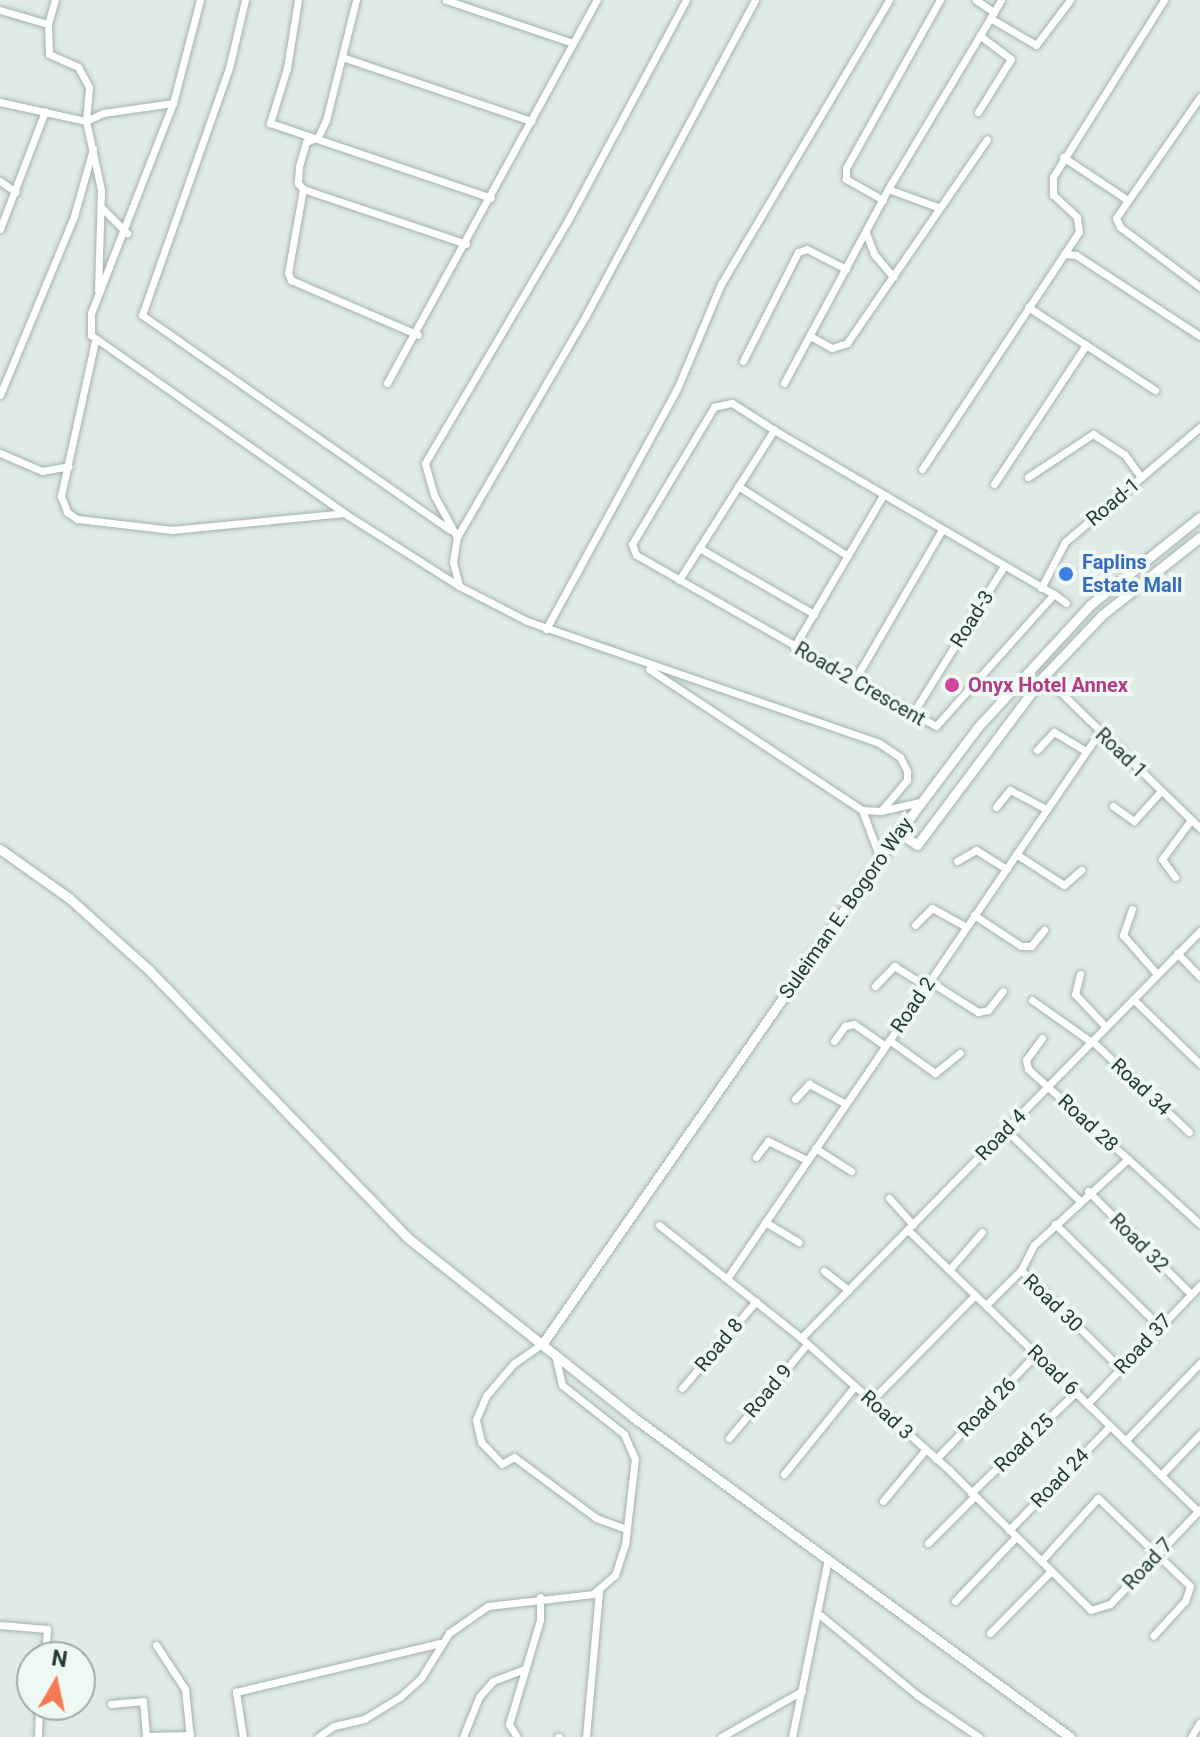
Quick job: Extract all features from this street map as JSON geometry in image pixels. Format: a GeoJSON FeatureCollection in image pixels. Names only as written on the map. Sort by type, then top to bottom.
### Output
{"type":"FeatureCollection","features":[{"type":"Feature","properties":{"kind":"main road","name":"Suleiman E. Bogoro Way"},"geometry":{"type":"LineString","coordinates":[[543,1343],[920,802],[1050,644],[1120,578],[1200,517]]}},
{"type":"Feature","properties":{"kind":"main road","name":"Suleiman E. Bogoro Way"},"geometry":{"type":"LineString","coordinates":[[898,832],[917,845],[1044,676],[1102,615],[1200,537]]}},
{"type":"Feature","properties":{"kind":"main road"},"geometry":{"type":"LineString","coordinates":[[0,849],[69,898],[150,971],[408,1238],[555,1354],[1070,1737]]}},
{"type":"Feature","properties":{"kind":"street"},"geometry":{"type":"LineString","coordinates":[[55,0],[48,24],[49,54],[78,67],[89,87],[86,121],[93,147],[101,207],[98,296]]}},
{"type":"Feature","properties":{"kind":"street"},"geometry":{"type":"LineString","coordinates":[[200,0],[173,103],[127,233],[98,296],[89,326],[95,341],[344,513],[459,586],[546,629],[879,743],[900,757],[907,771],[907,780],[881,811]]}},
{"type":"Feature","properties":{"kind":"street"},"geometry":{"type":"LineString","coordinates":[[245,0],[229,68],[142,315],[457,537]]}},
{"type":"Feature","properties":{"kind":"street"},"geometry":{"type":"LineString","coordinates":[[298,0],[287,68],[270,123],[491,198]]}},
{"type":"Feature","properties":{"kind":"street"},"geometry":{"type":"LineString","coordinates":[[318,137],[356,0]]}},
{"type":"Feature","properties":{"kind":"street"},"geometry":{"type":"LineString","coordinates":[[446,0],[573,43]]}},
{"type":"Feature","properties":{"kind":"street"},"geometry":{"type":"LineString","coordinates":[[387,383],[418,335],[597,0]]}},
{"type":"Feature","properties":{"kind":"street"},"geometry":{"type":"LineString","coordinates":[[450,530],[425,463],[567,222],[686,0]]}},
{"type":"Feature","properties":{"kind":"street"},"geometry":{"type":"LineString","coordinates":[[459,586],[453,562],[457,537],[585,317],[755,0]]}},
{"type":"Feature","properties":{"kind":"street"},"geometry":{"type":"LineString","coordinates":[[546,629],[677,389],[721,284],[889,0]]}},
{"type":"Feature","properties":{"kind":"street"},"geometry":{"type":"LineString","coordinates":[[883,200],[846,179],[846,168],[940,0]]}},
{"type":"Feature","properties":{"kind":"street"},"geometry":{"type":"LineString","coordinates":[[976,0],[1036,45],[1070,0]]}},
{"type":"Feature","properties":{"kind":"street"},"geometry":{"type":"LineString","coordinates":[[784,383],[888,189],[1001,0]]}},
{"type":"Feature","properties":{"kind":"street"},"geometry":{"type":"LineString","coordinates":[[922,469],[1064,254],[1081,223],[1053,195],[1053,177],[1164,0]]}},
{"type":"Feature","properties":{"kind":"street"},"geometry":{"type":"LineString","coordinates":[[0,10],[48,24]]}},
{"type":"Feature","properties":{"kind":"street"},"geometry":{"type":"LineString","coordinates":[[978,112],[1011,59],[980,36]]}},
{"type":"Feature","properties":{"kind":"street"},"geometry":{"type":"LineString","coordinates":[[342,57],[531,121]]}},
{"type":"Feature","properties":{"kind":"street"},"geometry":{"type":"LineString","coordinates":[[1199,100],[1119,209],[1120,227],[1200,287]]}},
{"type":"Feature","properties":{"kind":"street"},"geometry":{"type":"LineString","coordinates":[[0,102],[86,121],[103,113],[173,103]]}},
{"type":"Feature","properties":{"kind":"street"},"geometry":{"type":"LineString","coordinates":[[0,229],[45,111]]}},
{"type":"Feature","properties":{"kind":"street"},"geometry":{"type":"LineString","coordinates":[[318,137],[306,142],[298,183],[303,189],[466,244]]}},
{"type":"Feature","properties":{"kind":"street"},"geometry":{"type":"LineString","coordinates":[[810,336],[832,348],[844,347],[987,139]]}},
{"type":"Feature","properties":{"kind":"street"},"geometry":{"type":"LineString","coordinates":[[0,395],[74,216],[93,147]]}},
{"type":"Feature","properties":{"kind":"street"},"geometry":{"type":"LineString","coordinates":[[1063,157],[1126,199]]}},
{"type":"Feature","properties":{"kind":"street"},"geometry":{"type":"LineString","coordinates":[[0,181],[16,192]]}},
{"type":"Feature","properties":{"kind":"street"},"geometry":{"type":"LineString","coordinates":[[303,189],[287,260],[291,280],[418,335]]}},
{"type":"Feature","properties":{"kind":"street"},"geometry":{"type":"LineString","coordinates":[[888,189],[940,208]]}},
{"type":"Feature","properties":{"kind":"street"},"geometry":{"type":"LineString","coordinates":[[101,207],[127,233]]}},
{"type":"Feature","properties":{"kind":"street"},"geometry":{"type":"LineString","coordinates":[[866,233],[874,254],[893,277]]}},
{"type":"Feature","properties":{"kind":"street"},"geometry":{"type":"LineString","coordinates":[[743,361],[798,252],[807,249],[846,269]]}},
{"type":"Feature","properties":{"kind":"street"},"geometry":{"type":"LineString","coordinates":[[1064,254],[1076,255],[1200,336]]}},
{"type":"Feature","properties":{"kind":"street"},"geometry":{"type":"LineString","coordinates":[[1028,307],[1155,390]]}},
{"type":"Feature","properties":{"kind":"street"},"geometry":{"type":"LineString","coordinates":[[95,341],[80,393],[71,464],[62,503],[67,512],[92,523],[172,530],[344,513]]}},
{"type":"Feature","properties":{"kind":"street"},"geometry":{"type":"LineString","coordinates":[[994,484],[1086,345]]}},
{"type":"Feature","properties":{"kind":"street","name":"Road-2 Crescent"},"geometry":{"type":"LineString","coordinates":[[774,430],[723,402],[714,407],[632,551],[931,725],[941,724],[1054,594]]}},
{"type":"Feature","properties":{"kind":"street","name":"Road-1"},"geometry":{"type":"LineString","coordinates":[[1041,588],[1065,542],[1200,427]]}},
{"type":"Feature","properties":{"kind":"street"},"geometry":{"type":"LineString","coordinates":[[679,580],[774,430],[1066,603]]}},
{"type":"Feature","properties":{"kind":"street"},"geometry":{"type":"LineString","coordinates":[[1028,477],[1093,434],[1125,455],[1141,477]]}},
{"type":"Feature","properties":{"kind":"street"},"geometry":{"type":"LineString","coordinates":[[0,453],[42,471],[56,472],[71,464]]}},
{"type":"Feature","properties":{"kind":"street"},"geometry":{"type":"LineString","coordinates":[[738,486],[848,556]]}},
{"type":"Feature","properties":{"kind":"street"},"geometry":{"type":"LineString","coordinates":[[794,647],[883,495]]}},
{"type":"Feature","properties":{"kind":"street"},"geometry":{"type":"LineString","coordinates":[[854,681],[942,530]]}},
{"type":"Feature","properties":{"kind":"street"},"geometry":{"type":"LineString","coordinates":[[699,548],[814,614]]}},
{"type":"Feature","properties":{"kind":"street","name":"Road-3"},"geometry":{"type":"LineString","coordinates":[[913,713],[1004,566]]}},
{"type":"Feature","properties":{"kind":"street"},"geometry":{"type":"LineString","coordinates":[[637,662],[862,810],[881,811],[920,802]]}},
{"type":"Feature","properties":{"kind":"street","name":"Road 1"},"geometry":{"type":"LineString","coordinates":[[1044,676],[1099,733],[1200,828]]}},
{"type":"Feature","properties":{"kind":"street"},"geometry":{"type":"LineString","coordinates":[[1037,750],[1054,732],[1086,751]]}},
{"type":"Feature","properties":{"kind":"street","name":"Road 2"},"geometry":{"type":"LineString","coordinates":[[728,1277],[1099,733]]}},
{"type":"Feature","properties":{"kind":"street"},"geometry":{"type":"LineString","coordinates":[[996,807],[1007,791],[1015,790],[1046,809]]}},
{"type":"Feature","properties":{"kind":"street"},"geometry":{"type":"LineString","coordinates":[[1113,806],[1134,821],[1161,791]]}},
{"type":"Feature","properties":{"kind":"street"},"geometry":{"type":"LineString","coordinates":[[862,810],[880,858]]}},
{"type":"Feature","properties":{"kind":"street"},"geometry":{"type":"LineString","coordinates":[[1175,877],[1162,859],[1191,820]]}},
{"type":"Feature","properties":{"kind":"street"},"geometry":{"type":"LineString","coordinates":[[957,861],[976,850],[1006,869]]}},
{"type":"Feature","properties":{"kind":"street"},"geometry":{"type":"LineString","coordinates":[[1016,854],[1064,885],[1081,870]]}},
{"type":"Feature","properties":{"kind":"street"},"geometry":{"type":"LineString","coordinates":[[915,925],[932,908],[966,927]]}},
{"type":"Feature","properties":{"kind":"street"},"geometry":{"type":"LineString","coordinates":[[1132,909],[1123,935],[1157,974]]}},
{"type":"Feature","properties":{"kind":"street"},"geometry":{"type":"LineString","coordinates":[[974,915],[1021,946],[1031,946],[1044,930]]}},
{"type":"Feature","properties":{"kind":"street","name":"Road 4"},"geometry":{"type":"LineString","coordinates":[[804,1341],[848,1290],[1200,931]]}},
{"type":"Feature","properties":{"kind":"street"},"geometry":{"type":"LineString","coordinates":[[1177,953],[1200,977]]}},
{"type":"Feature","properties":{"kind":"street"},"geometry":{"type":"LineString","coordinates":[[875,986],[894,966],[978,1012],[988,1010],[1003,991]]}},
{"type":"Feature","properties":{"kind":"street"},"geometry":{"type":"LineString","coordinates":[[1080,974],[1075,994],[1106,1027]]}},
{"type":"Feature","properties":{"kind":"street"},"geometry":{"type":"LineString","coordinates":[[1133,999],[1200,1064]]}},
{"type":"Feature","properties":{"kind":"street","name":"Road 34"},"geometry":{"type":"LineString","coordinates":[[1032,1000],[1092,1042],[1189,1132]]}},
{"type":"Feature","properties":{"kind":"street"},"geometry":{"type":"LineString","coordinates":[[834,1041],[849,1024],[935,1073],[960,1053]]}},
{"type":"Feature","properties":{"kind":"street","name":"Road 28"},"geometry":{"type":"LineString","coordinates":[[1042,1038],[1026,1064],[1200,1224]]}},
{"type":"Feature","properties":{"kind":"street"},"geometry":{"type":"LineString","coordinates":[[795,1099],[809,1084],[846,1104]]}},
{"type":"Feature","properties":{"kind":"street"},"geometry":{"type":"LineString","coordinates":[[1006,1130],[1078,1199]]}},
{"type":"Feature","properties":{"kind":"street"},"geometry":{"type":"LineString","coordinates":[[756,1157],[768,1141],[807,1160]]}},
{"type":"Feature","properties":{"kind":"street"},"geometry":{"type":"LineString","coordinates":[[815,1148],[851,1171]]}},
{"type":"Feature","properties":{"kind":"street"},"geometry":{"type":"LineString","coordinates":[[1021,1270],[1034,1245],[1078,1199],[1128,1159]]}},
{"type":"Feature","properties":{"kind":"street","name":"Road 32"},"geometry":{"type":"LineString","coordinates":[[1088,1191],[1191,1294]]}},
{"type":"Feature","properties":{"kind":"street","name":"Road 6"},"geometry":{"type":"LineString","coordinates":[[889,1198],[949,1270],[1199,1510]]}},
{"type":"Feature","properties":{"kind":"street"},"geometry":{"type":"LineString","coordinates":[[765,1222],[798,1242]]}},
{"type":"Feature","properties":{"kind":"street"},"geometry":{"type":"LineString","coordinates":[[1055,1224],[1160,1327]]}},
{"type":"Feature","properties":{"kind":"street","name":"Road 3"},"geometry":{"type":"LineString","coordinates":[[659,1225],[728,1277],[926,1449],[1091,1610]]}},
{"type":"Feature","properties":{"kind":"street"},"geometry":{"type":"LineString","coordinates":[[949,1270],[982,1232]]}},
{"type":"Feature","properties":{"kind":"street","name":"Road 30"},"geometry":{"type":"LineString","coordinates":[[986,1305],[1021,1270],[1120,1368]]}},
{"type":"Feature","properties":{"kind":"street"},"geometry":{"type":"LineString","coordinates":[[824,1271],[848,1290]]}},
{"type":"Feature","properties":{"kind":"street","name":"Road 37"},"geometry":{"type":"LineString","coordinates":[[1087,1404],[1200,1285]]}},
{"type":"Feature","properties":{"kind":"street"},"geometry":{"type":"LineString","coordinates":[[871,1401],[975,1295]]}},
{"type":"Feature","properties":{"kind":"street","name":"Road 8"},"geometry":{"type":"LineString","coordinates":[[682,1388],[756,1301]]}},
{"type":"Feature","properties":{"kind":"street","name":"Road 9"},"geometry":{"type":"LineString","coordinates":[[729,1438],[804,1341]]}},
{"type":"Feature","properties":{"kind":"street"},"geometry":{"type":"LineString","coordinates":[[543,1343],[514,1363],[486,1396],[476,1420],[481,1442],[502,1464],[514,1457],[596,1518],[627,1529]]}},
{"type":"Feature","properties":{"kind":"street"},"geometry":{"type":"LineString","coordinates":[[555,1354],[562,1385],[624,1434],[635,1459],[627,1529],[615,1575],[599,1592],[586,1737]]}},
{"type":"Feature","properties":{"kind":"street","name":"Road 26"},"geometry":{"type":"LineString","coordinates":[[936,1459],[1036,1354]]}},
{"type":"Feature","properties":{"kind":"street"},"geometry":{"type":"LineString","coordinates":[[1125,1441],[1200,1363]]}},
{"type":"Feature","properties":{"kind":"street"},"geometry":{"type":"LineString","coordinates":[[784,1474],[855,1386]]}},
{"type":"Feature","properties":{"kind":"street","name":"Road 25"},"geometry":{"type":"LineString","coordinates":[[928,1543],[1076,1392]]}},
{"type":"Feature","properties":{"kind":"street","name":"Road 24"},"geometry":{"type":"LineString","coordinates":[[1009,1530],[1110,1426]]}},
{"type":"Feature","properties":{"kind":"street"},"geometry":{"type":"LineString","coordinates":[[1161,1475],[1200,1434]]}},
{"type":"Feature","properties":{"kind":"street"},"geometry":{"type":"LineString","coordinates":[[883,1501],[926,1449]]}},
{"type":"Feature","properties":{"kind":"street"},"geometry":{"type":"LineString","coordinates":[[1041,1561],[1098,1498],[1188,1581],[1190,1594],[1153,1636]]}},
{"type":"Feature","properties":{"kind":"street","name":"Road 7"},"geometry":{"type":"LineString","coordinates":[[1091,1610],[1110,1604],[1199,1510]]}},
{"type":"Feature","properties":{"kind":"street"},"geometry":{"type":"LineString","coordinates":[[955,1601],[1016,1537]]}},
{"type":"Feature","properties":{"kind":"street"},"geometry":{"type":"LineString","coordinates":[[793,1736],[820,1615],[828,1559]]}},
{"type":"Feature","properties":{"kind":"street"},"geometry":{"type":"LineString","coordinates":[[990,1633],[1051,1571]]}},
{"type":"Feature","properties":{"kind":"street"},"geometry":{"type":"LineString","coordinates":[[243,1737],[236,1692],[440,1643],[491,1604],[516,1605],[540,1597],[599,1592]]}},
{"type":"Feature","properties":{"kind":"street"},"geometry":{"type":"LineString","coordinates":[[517,1737],[509,1724],[540,1620],[540,1597]]}},
{"type":"Feature","properties":{"kind":"street"},"geometry":{"type":"LineString","coordinates":[[820,1615],[917,1695],[979,1737]]}},
{"type":"Feature","properties":{"kind":"street"},"geometry":{"type":"LineString","coordinates":[[0,1625],[47,1629],[46,1641]]}},
{"type":"Feature","properties":{"kind":"street"},"geometry":{"type":"LineString","coordinates":[[318,1737],[334,1726],[364,1719],[400,1697],[421,1678],[440,1643]]}},
{"type":"Feature","properties":{"kind":"street"},"geometry":{"type":"LineString","coordinates":[[111,1704],[143,1701],[146,1736],[190,1736],[185,1689],[156,1645]]}},
{"type":"Feature","properties":{"kind":"street"},"geometry":{"type":"LineString","coordinates":[[463,1737],[479,1697],[493,1681],[524,1669]]}},
{"type":"Feature","properties":{"kind":"street"},"geometry":{"type":"LineString","coordinates":[[721,1737],[802,1691]]}},
{"type":"Feature","properties":{"kind":"street"},"geometry":{"type":"LineString","coordinates":[[1191,1737],[1200,1722]]}},
{"type":"Feature","properties":{"kind":"place","name":"Faplins Estate Mall"},"geometry":{"type":"Point","coordinates":[1066,574]}},
{"type":"Feature","properties":{"kind":"place","name":"Onyx Hotel Annex"},"geometry":{"type":"Point","coordinates":[952,685]}}]}
